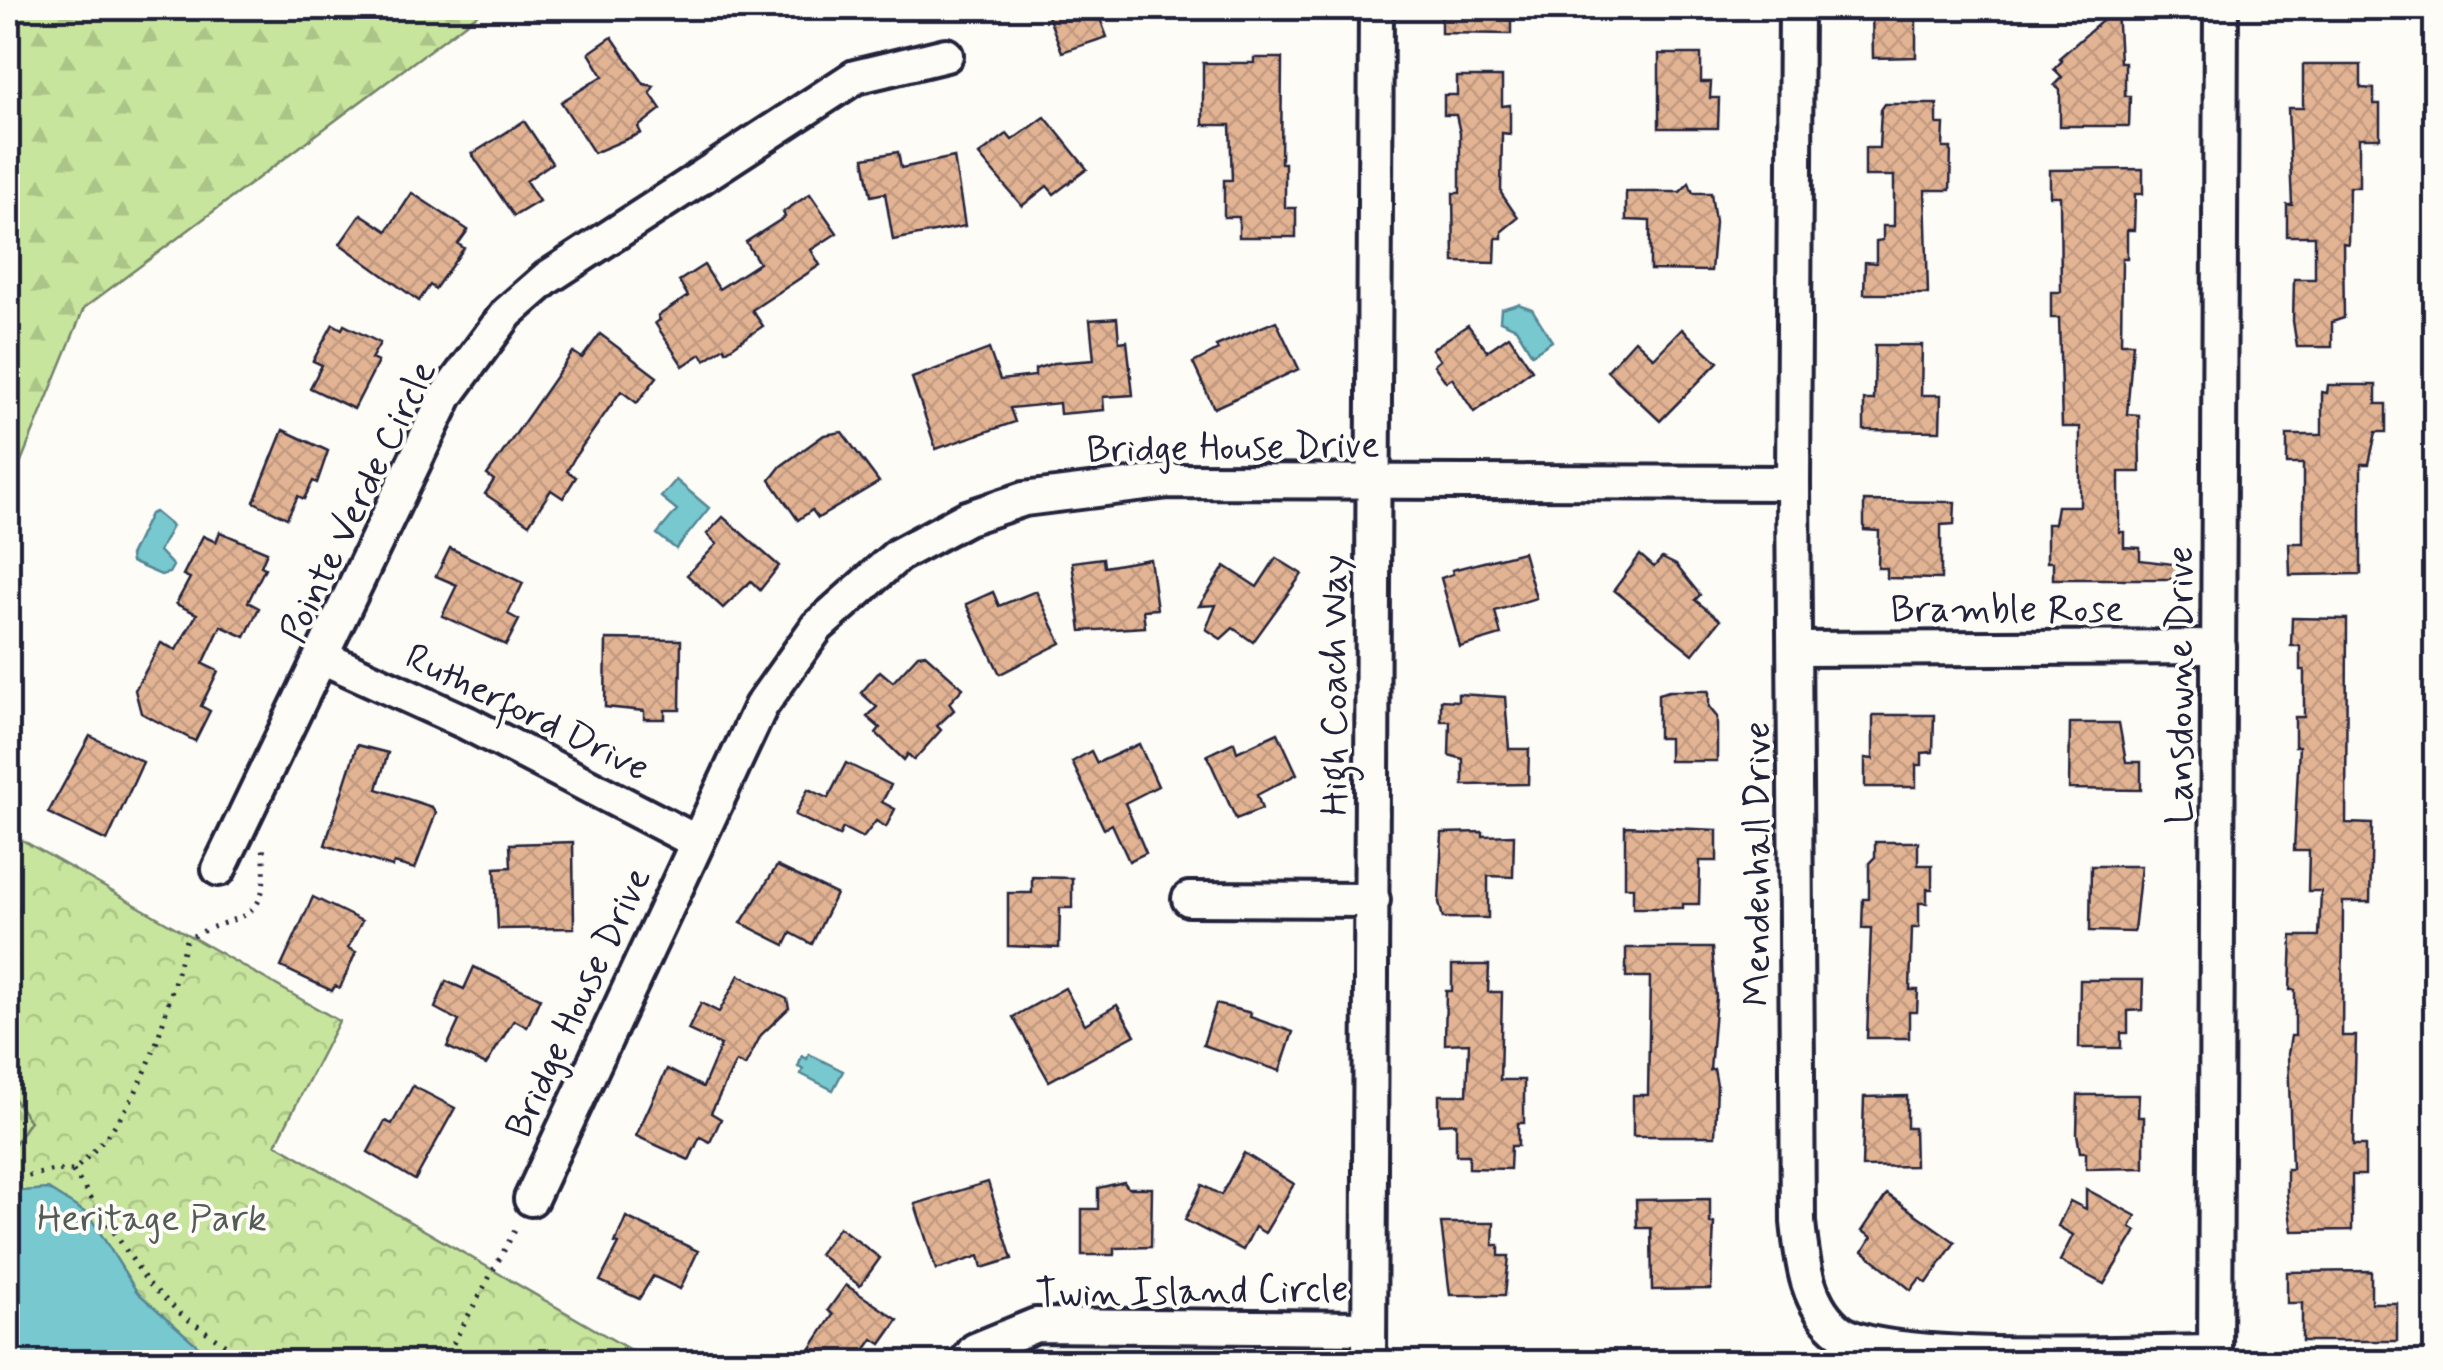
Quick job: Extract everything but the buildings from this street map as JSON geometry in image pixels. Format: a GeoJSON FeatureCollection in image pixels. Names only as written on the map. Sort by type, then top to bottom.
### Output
{"type":"FeatureCollection","features":[{"type":"Feature","properties":{"kind":"street","name":"High Coach Way"},"geometry":{"type":"LineString","coordinates":[[1369,1362],[1376,8]]}},
{"type":"Feature","properties":{"kind":"street","name":"Mendenhall Drive"},"geometry":{"type":"LineString","coordinates":[[1796,8],[1793,482],[1798,1222],[1806,1285],[1842,1332],[1911,1352],[2215,1358]]}},
{"type":"Feature","properties":{"kind":"street","name":"Lansdowne Drive"},"geometry":{"type":"LineString","coordinates":[[2215,1358],[2221,8]]}},
{"type":"Feature","properties":{"kind":"street","name":"Pointe Verde Circle"},"geometry":{"type":"LineString","coordinates":[[219,869],[324,658],[446,396],[507,313],[547,278],[855,76],[946,55]]}},
{"type":"Feature","properties":{"kind":"street","name":"Bridge House Drive"},"geometry":{"type":"LineString","coordinates":[[531,1199],[760,706],[818,627],[898,556],[967,518],[1024,498],[1168,481],[1793,482]]}},
{"type":"Feature","properties":{"kind":"street","name":"Bramble Rose"},"geometry":{"type":"LineString","coordinates":[[1796,648],[2219,648]]}},
{"type":"Feature","properties":{"kind":"street","name":"Rutherford Drive"},"geometry":{"type":"LineString","coordinates":[[324,658],[467,723],[695,840]]}},
{"type":"Feature","properties":{"kind":"street"},"geometry":{"type":"LineString","coordinates":[[1189,899],[1373,900]]}},
{"type":"Feature","properties":{"kind":"street","name":"Twin Island Circle"},"geometry":{"type":"LineString","coordinates":[[966,1362],[975,1350],[1036,1325],[1370,1328]]}},
{"type":"Feature","properties":{"kind":"path"},"geometry":{"type":"LineString","coordinates":[[8,1182],[54,1170],[73,1171],[106,1142],[128,1112],[155,1051],[186,940],[203,930],[238,922],[254,910],[266,878],[263,844]]}},
{"type":"Feature","properties":{"kind":"path"},"geometry":{"type":"LineString","coordinates":[[73,1171],[148,1283],[183,1316],[250,1362]]}},
{"type":"Feature","properties":{"kind":"path"},"geometry":{"type":"LineString","coordinates":[[442,1362],[531,1199]]}},
{"type":"Feature","properties":{"kind":"green space"},"geometry":{"type":"Polygon","coordinates":[[[8,8],[486,8],[84,308],[8,493],[8,8]]]}},
{"type":"Feature","properties":{"kind":"green space","name":"Heritage Park"},"geometry":{"type":"Polygon","coordinates":[[[8,832],[339,1021],[276,1144],[651,1362],[8,1362],[8,1154],[30,1121],[8,1091],[8,832]]]}},
{"type":"Feature","properties":{"kind":"green space"},"geometry":{"type":"Polygon","coordinates":[[[8,1091],[30,1121],[8,1154],[8,1091]]]}},
{"type":"Feature","properties":{"kind":"water"},"geometry":{"type":"Polygon","coordinates":[[[1518,304],[1532,309],[1552,341],[1532,354],[1516,328],[1500,321],[1501,309],[1518,304]]]}},
{"type":"Feature","properties":{"kind":"water"},"geometry":{"type":"Polygon","coordinates":[[[676,480],[709,508],[676,549],[657,534],[677,510],[661,497],[676,480]]]}},
{"type":"Feature","properties":{"kind":"water"},"geometry":{"type":"Polygon","coordinates":[[[155,512],[172,526],[159,551],[173,566],[169,573],[161,575],[131,562],[130,556],[150,514],[155,512]]]}},
{"type":"Feature","properties":{"kind":"water"},"geometry":{"type":"Polygon","coordinates":[[[809,1054],[843,1071],[833,1090],[801,1074],[803,1069],[798,1067],[802,1056],[807,1059],[809,1054]]]}},
{"type":"Feature","properties":{"kind":"water"},"geometry":{"type":"Polygon","coordinates":[[[48,1189],[89,1215],[137,1292],[216,1362],[8,1362],[8,1192],[48,1189]]]}}]}
